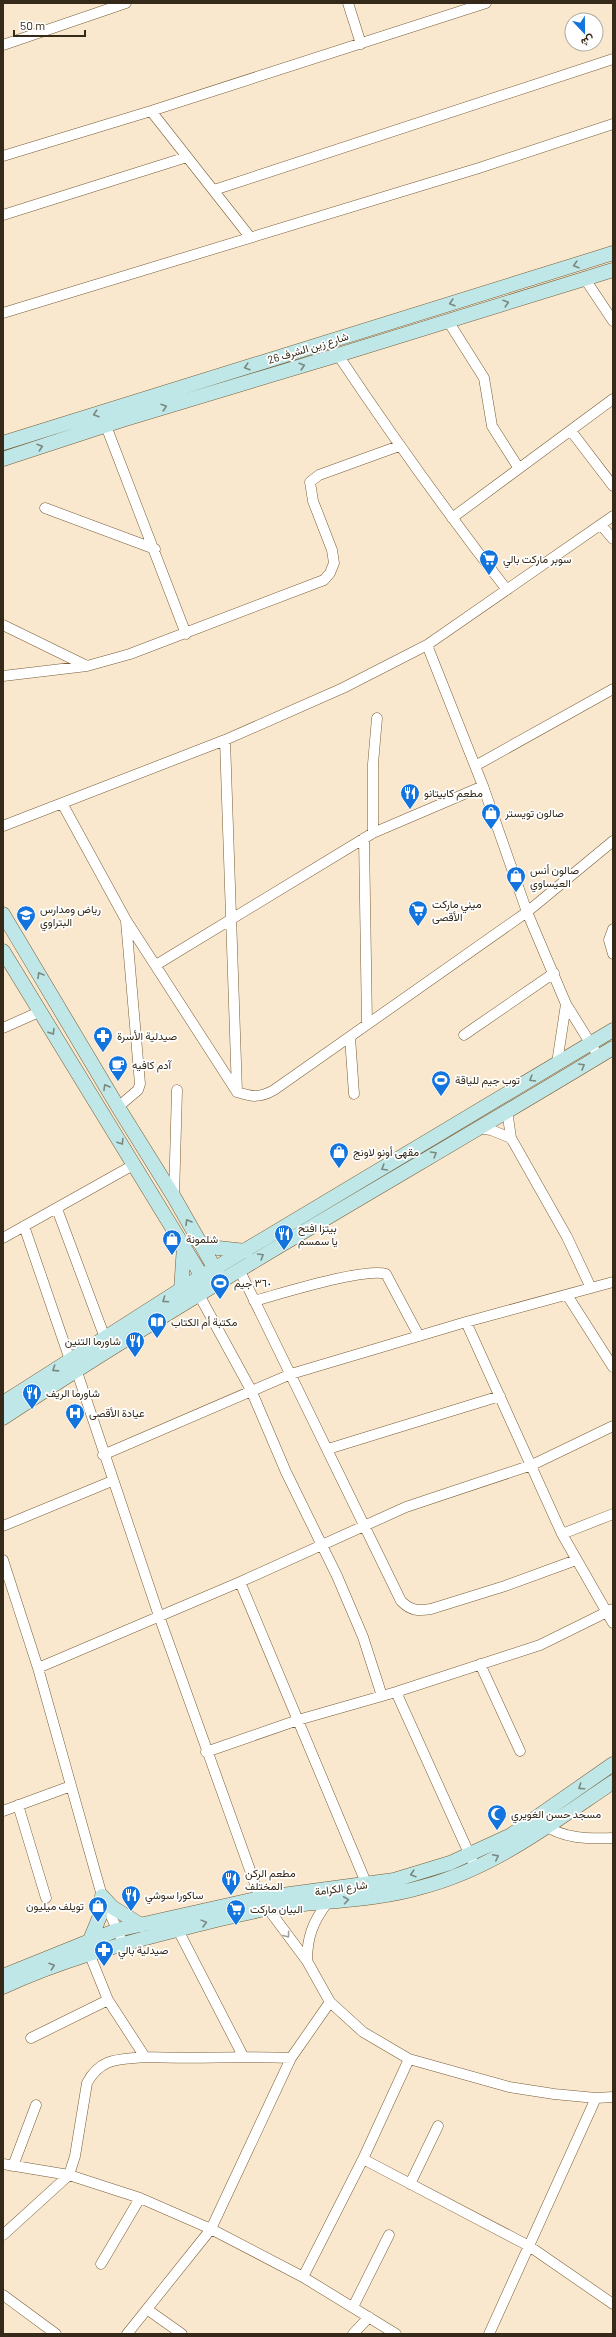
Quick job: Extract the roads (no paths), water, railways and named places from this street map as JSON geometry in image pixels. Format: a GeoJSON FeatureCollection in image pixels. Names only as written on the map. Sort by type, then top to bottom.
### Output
{"type":"FeatureCollection","features":[{"type":"Feature","properties":{"kind":"street"},"geometry":{"type":"LineString","coordinates":[[3,45],[126,3]]}},
{"type":"Feature","properties":{"kind":"street"},"geometry":{"type":"LineString","coordinates":[[348,3],[361,44]]}},
{"type":"Feature","properties":{"kind":"street"},"geometry":{"type":"LineString","coordinates":[[3,156],[151,111],[486,3]]}},
{"type":"Feature","properties":{"kind":"street"},"geometry":{"type":"LineString","coordinates":[[214,190],[613,59]]}},
{"type":"Feature","properties":{"kind":"street"},"geometry":{"type":"LineString","coordinates":[[151,111],[250,237]]}},
{"type":"Feature","properties":{"kind":"street"},"geometry":{"type":"LineString","coordinates":[[3,313],[486,165],[613,124]]}},
{"type":"Feature","properties":{"kind":"street"},"geometry":{"type":"LineString","coordinates":[[3,215],[187,157]]}},
{"type":"Feature","properties":{"kind":"street","name":"شارع زين الشرف 26"},"geometry":{"type":"LineString","coordinates":[[3,459],[106,426],[120,413],[613,253]]}},
{"type":"Feature","properties":{"kind":"street","name":"شارع زين الشرف 26"},"geometry":{"type":"LineString","coordinates":[[3,443],[338,356],[613,270]]}},
{"type":"Feature","properties":{"kind":"street"},"geometry":{"type":"LineString","coordinates":[[585,279],[613,321]]}},
{"type":"Feature","properties":{"kind":"street"},"geometry":{"type":"LineString","coordinates":[[448,321],[484,378],[492,426],[518,467]]}},
{"type":"Feature","properties":{"kind":"street"},"geometry":{"type":"LineString","coordinates":[[338,356],[399,446],[507,590]]}},
{"type":"Feature","properties":{"kind":"street"},"geometry":{"type":"LineString","coordinates":[[452,518],[518,467],[571,431],[613,399]]}},
{"type":"Feature","properties":{"kind":"street"},"geometry":{"type":"LineString","coordinates":[[106,426],[155,549],[186,634]]}},
{"type":"Feature","properties":{"kind":"street"},"geometry":{"type":"LineString","coordinates":[[571,431],[613,486]]}},
{"type":"Feature","properties":{"kind":"street"},"geometry":{"type":"LineString","coordinates":[[3,676],[87,666],[130,654],[186,634],[324,580],[330,574],[334,563],[332,550],[313,501],[310,482],[319,475],[399,446]]}},
{"type":"Feature","properties":{"kind":"street"},"geometry":{"type":"LineString","coordinates":[[45,508],[155,549]]}},
{"type":"Feature","properties":{"kind":"street"},"geometry":{"type":"LineString","coordinates":[[3,826],[63,805],[224,740],[343,688],[427,645],[613,516]]}},
{"type":"Feature","properties":{"kind":"street"},"geometry":{"type":"LineString","coordinates":[[601,525],[613,539]]}},
{"type":"Feature","properties":{"kind":"street"},"geometry":{"type":"LineString","coordinates":[[3,625],[87,666]]}},
{"type":"Feature","properties":{"kind":"street"},"geometry":{"type":"LineString","coordinates":[[427,645],[483,786],[527,912],[566,1004],[598,1057]]}},
{"type":"Feature","properties":{"kind":"street"},"geometry":{"type":"LineString","coordinates":[[475,766],[613,690]]}},
{"type":"Feature","properties":{"kind":"street"},"geometry":{"type":"LineString","coordinates":[[367,1024],[369,836],[377,718]]}},
{"type":"Feature","properties":{"kind":"street"},"geometry":{"type":"LineString","coordinates":[[224,740],[237,1092]]}},
{"type":"Feature","properties":{"kind":"street"},"geometry":{"type":"LineString","coordinates":[[156,965],[369,836],[483,786]]}},
{"type":"Feature","properties":{"kind":"street"},"geometry":{"type":"LineString","coordinates":[[63,805],[126,920],[237,1092],[252,1097],[264,1096],[527,912],[613,841]]}},
{"type":"Feature","properties":{"kind":"street"},"geometry":{"type":"LineString","coordinates":[[3,914],[118,1107],[174,1197],[218,1274]]}},
{"type":"Feature","properties":{"kind":"street"},"geometry":{"type":"LineString","coordinates":[[118,1107],[138,1090],[140,1084],[126,920]]}},
{"type":"Feature","properties":{"kind":"street"},"geometry":{"type":"LineString","coordinates":[[613,929],[609,940],[613,954]]}},
{"type":"Feature","properties":{"kind":"street"},"geometry":{"type":"LineString","coordinates":[[3,951],[39,1012],[135,1164],[184,1246],[251,1390],[286,1472],[321,1544],[363,1637],[382,1696]]}},
{"type":"Feature","properties":{"kind":"street"},"geometry":{"type":"LineString","coordinates":[[464,1035],[554,973]]}},
{"type":"Feature","properties":{"kind":"street"},"geometry":{"type":"LineString","coordinates":[[557,1063],[566,1004]]}},
{"type":"Feature","properties":{"kind":"street"},"geometry":{"type":"LineString","coordinates":[[3,1028],[39,1012]]}},
{"type":"Feature","properties":{"kind":"street"},"geometry":{"type":"LineString","coordinates":[[3,1403],[73,1364],[203,1285],[246,1251],[613,1030]]}},
{"type":"Feature","properties":{"kind":"street"},"geometry":{"type":"LineString","coordinates":[[350,1037],[354,1094]]}},
{"type":"Feature","properties":{"kind":"street"},"geometry":{"type":"LineString","coordinates":[[218,1274],[239,1269],[613,1048]]}},
{"type":"Feature","properties":{"kind":"street"},"geometry":{"type":"LineString","coordinates":[[174,1197],[177,1090]]}},
{"type":"Feature","properties":{"kind":"street"},"geometry":{"type":"LineString","coordinates":[[507,1110],[511,1138],[567,1237],[591,1288]]}},
{"type":"Feature","properties":{"kind":"street"},"geometry":{"type":"LineString","coordinates":[[478,1128],[491,1130],[511,1138]]}},
{"type":"Feature","properties":{"kind":"street"},"geometry":{"type":"LineString","coordinates":[[3,1238],[135,1164]]}},
{"type":"Feature","properties":{"kind":"street"},"geometry":{"type":"LineString","coordinates":[[57,1209],[105,1338]]}},
{"type":"Feature","properties":{"kind":"street"},"geometry":{"type":"LineString","coordinates":[[24,1226],[206,1752],[264,1904],[307,1961],[330,2002],[363,2032],[408,2059],[509,2087],[596,2098],[613,2097]]}},
{"type":"Feature","properties":{"kind":"street"},"geometry":{"type":"LineString","coordinates":[[199,1242],[218,1248],[246,1251]]}},
{"type":"Feature","properties":{"kind":"street"},"geometry":{"type":"LineString","coordinates":[[180,1290],[184,1246]]}},
{"type":"Feature","properties":{"kind":"street"},"geometry":{"type":"LineString","coordinates":[[239,1269],[365,1524],[401,1601],[414,1610],[431,1609],[576,1560]]}},
{"type":"Feature","properties":{"kind":"street"},"geometry":{"type":"LineString","coordinates":[[254,1301],[361,1273],[382,1272],[386,1274],[419,1336]]}},
{"type":"Feature","properties":{"kind":"street"},"geometry":{"type":"LineString","coordinates":[[103,1454],[291,1374],[466,1322],[613,1282]]}},
{"type":"Feature","properties":{"kind":"street"},"geometry":{"type":"LineString","coordinates":[[3,1418],[105,1338],[180,1290],[203,1285]]}},
{"type":"Feature","properties":{"kind":"street"},"geometry":{"type":"LineString","coordinates":[[567,1295],[613,1367]]}},
{"type":"Feature","properties":{"kind":"street"},"geometry":{"type":"LineString","coordinates":[[466,1322],[562,1534],[576,1560],[610,1612],[613,1623]]}},
{"type":"Feature","properties":{"kind":"street"},"geometry":{"type":"LineString","coordinates":[[328,1449],[500,1396]]}},
{"type":"Feature","properties":{"kind":"street"},"geometry":{"type":"LineString","coordinates":[[38,1668],[240,1582],[365,1524],[439,1495],[532,1466],[613,1426]]}},
{"type":"Feature","properties":{"kind":"street"},"geometry":{"type":"LineString","coordinates":[[3,1526],[112,1482]]}},
{"type":"Feature","properties":{"kind":"street"},"geometry":{"type":"LineString","coordinates":[[562,1534],[613,1514]]}},
{"type":"Feature","properties":{"kind":"street"},"geometry":{"type":"LineString","coordinates":[[3,1560],[38,1668],[102,1896],[124,1943]]}},
{"type":"Feature","properties":{"kind":"street"},"geometry":{"type":"LineString","coordinates":[[240,1582],[367,1885]]}},
{"type":"Feature","properties":{"kind":"street"},"geometry":{"type":"LineString","coordinates":[[206,1752],[298,1720],[396,1692],[540,1645],[610,1612]]}},
{"type":"Feature","properties":{"kind":"street"},"geometry":{"type":"LineString","coordinates":[[480,1664],[520,1751]]}},
{"type":"Feature","properties":{"kind":"street"},"geometry":{"type":"LineString","coordinates":[[396,1692],[473,1861]]}},
{"type":"Feature","properties":{"kind":"street","name":"شارع الكرامة"},"geometry":{"type":"LineString","coordinates":[[473,1861],[536,1819],[613,1764]]}},
{"type":"Feature","properties":{"kind":"street","name":"شارع الكرامة"},"geometry":{"type":"LineString","coordinates":[[3,1976],[89,1947],[124,1943],[178,1930],[264,1904],[327,1903],[394,1887],[519,1846],[548,1828],[613,1782]]}},
{"type":"Feature","properties":{"kind":"street"},"geometry":{"type":"LineString","coordinates":[[3,1811],[71,1786]]}},
{"type":"Feature","properties":{"kind":"street"},"geometry":{"type":"LineString","coordinates":[[18,1805],[46,1898]]}},
{"type":"Feature","properties":{"kind":"street"},"geometry":{"type":"LineString","coordinates":[[536,1819],[548,1828],[579,1838],[613,1838]]}},
{"type":"Feature","properties":{"kind":"street","name":"شارع الكرامة"},"geometry":{"type":"LineString","coordinates":[[3,1987],[89,1947],[117,1930],[367,1885],[394,1887]]}},
{"type":"Feature","properties":{"kind":"street"},"geometry":{"type":"LineString","coordinates":[[102,1896],[112,1907],[141,1925]]}},
{"type":"Feature","properties":{"kind":"street"},"geometry":{"type":"LineString","coordinates":[[102,1896],[100,1916],[89,1947],[108,2000],[145,2058]]}},
{"type":"Feature","properties":{"kind":"street"},"geometry":{"type":"LineString","coordinates":[[307,1961],[307,1947],[312,1926],[327,1903]]}},
{"type":"Feature","properties":{"kind":"street"},"geometry":{"type":"LineString","coordinates":[[178,1930],[243,2056]]}},
{"type":"Feature","properties":{"kind":"street"},"geometry":{"type":"LineString","coordinates":[[32,2038],[108,2000]]}},
{"type":"Feature","properties":{"kind":"street"},"geometry":{"type":"LineString","coordinates":[[127,2334],[148,2310],[210,2229],[291,2058],[330,2002]]}},
{"type":"Feature","properties":{"kind":"street"},"geometry":{"type":"LineString","coordinates":[[3,2235],[69,2175],[75,2156],[87,2083],[92,2074],[101,2065],[116,2060],[145,2058],[200,2059],[243,2056],[291,2058]]}},
{"type":"Feature","properties":{"kind":"street"},"geometry":{"type":"LineString","coordinates":[[303,2278],[363,2159],[408,2059]]}},
{"type":"Feature","properties":{"kind":"street"},"geometry":{"type":"LineString","coordinates":[[489,2334],[596,2098]]}},
{"type":"Feature","properties":{"kind":"street"},"geometry":{"type":"LineString","coordinates":[[36,2105],[8,2165],[69,2175],[140,2198],[210,2229],[303,2278],[396,2334]]}},
{"type":"Feature","properties":{"kind":"street"},"geometry":{"type":"LineString","coordinates":[[410,2184],[438,2126]]}},
{"type":"Feature","properties":{"kind":"street"},"geometry":{"type":"LineString","coordinates":[[363,2159],[529,2246],[613,2304]]}},
{"type":"Feature","properties":{"kind":"street"},"geometry":{"type":"LineString","coordinates":[[101,2264],[140,2198]]}},
{"type":"Feature","properties":{"kind":"street"},"geometry":{"type":"LineString","coordinates":[[353,2307],[389,2236]]}},
{"type":"Feature","properties":{"kind":"street"},"geometry":{"type":"LineString","coordinates":[[3,2295],[56,2334]]}},
{"type":"Feature","properties":{"kind":"street"},"geometry":{"type":"LineString","coordinates":[[148,2310],[182,2334]]}},
{"type":"Feature","properties":{"kind":"street"},"geometry":{"type":"LineString","coordinates":[[353,2334],[369,2317]]}},
{"type":"Feature","properties":{"kind":"place","name":"سوبر ماركت بالي"},"geometry":{"type":"Point","coordinates":[489,576]}},
{"type":"Feature","properties":{"kind":"place","name":"مطعم كابيتانو"},"geometry":{"type":"Point","coordinates":[410,810]}},
{"type":"Feature","properties":{"kind":"place","name":"صالون تويستر"},"geometry":{"type":"Point","coordinates":[491,830]}},
{"type":"Feature","properties":{"kind":"place","name":"صالون أنس العيساوي"},"geometry":{"type":"Point","coordinates":[516,893]}},
{"type":"Feature","properties":{"kind":"place","name":"ميني ماركت الأقصى"},"geometry":{"type":"Point","coordinates":[418,927]}},
{"type":"Feature","properties":{"kind":"place","name":"رياض ومدارس البتراوي"},"geometry":{"type":"Point","coordinates":[26,932]}},
{"type":"Feature","properties":{"kind":"place","name":"صيدلية الأسرة"},"geometry":{"type":"Point","coordinates":[103,1053]}},
{"type":"Feature","properties":{"kind":"place","name":"آدم كافيه"},"geometry":{"type":"Point","coordinates":[118,1082]}},
{"type":"Feature","properties":{"kind":"place","name":"توب جيم للياقة"},"geometry":{"type":"Point","coordinates":[441,1097]}},
{"type":"Feature","properties":{"kind":"place","name":"مقهى أونو لاونج"},"geometry":{"type":"Point","coordinates":[339,1169]}},
{"type":"Feature","properties":{"kind":"place","name":"بيتزا افتح يا سمسم"},"geometry":{"type":"Point","coordinates":[284,1251]}},
{"type":"Feature","properties":{"kind":"place","name":"شلمونة"},"geometry":{"type":"Point","coordinates":[172,1256]}},
{"type":"Feature","properties":{"kind":"place","name":"٣٦٠ جيم"},"geometry":{"type":"Point","coordinates":[220,1300]}},
{"type":"Feature","properties":{"kind":"place","name":"مكتبة أم الكتاب"},"geometry":{"type":"Point","coordinates":[157,1339]}},
{"type":"Feature","properties":{"kind":"place","name":"شاورما التنين"},"geometry":{"type":"Point","coordinates":[135,1358]}},
{"type":"Feature","properties":{"kind":"place","name":"شاورما الريف"},"geometry":{"type":"Point","coordinates":[32,1410]}},
{"type":"Feature","properties":{"kind":"place","name":"عيادة الأقصى"},"geometry":{"type":"Point","coordinates":[75,1430]}},
{"type":"Feature","properties":{"kind":"place","name":"مسجد حسن الغويري"},"geometry":{"type":"Point","coordinates":[497,1831]}},
{"type":"Feature","properties":{"kind":"place","name":"مطعم الركن المختلف"},"geometry":{"type":"Point","coordinates":[231,1896]}},
{"type":"Feature","properties":{"kind":"place","name":"ساكورا سوشي"},"geometry":{"type":"Point","coordinates":[131,1912]}},
{"type":"Feature","properties":{"kind":"place","name":"تويلف ميليون"},"geometry":{"type":"Point","coordinates":[98,1923]}},
{"type":"Feature","properties":{"kind":"place","name":"البيان ماركت"},"geometry":{"type":"Point","coordinates":[236,1926]}},
{"type":"Feature","properties":{"kind":"place","name":"صيدلية بالي"},"geometry":{"type":"Point","coordinates":[104,1967]}}]}
